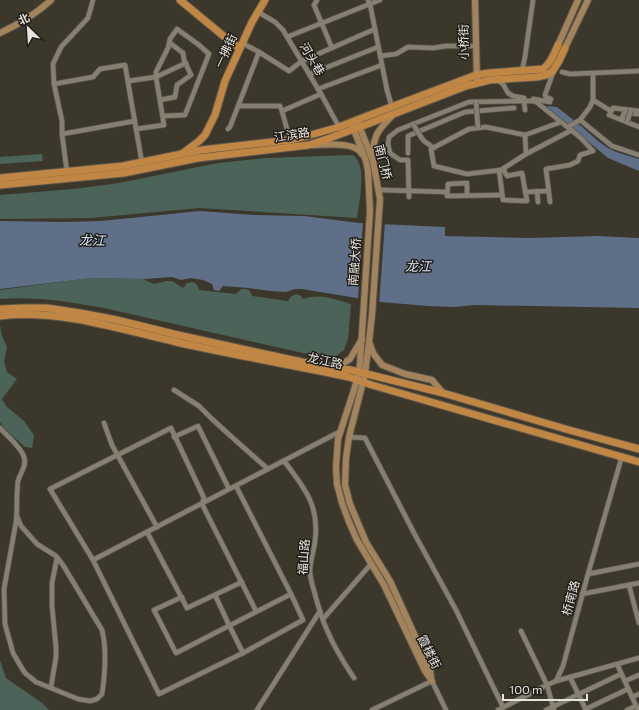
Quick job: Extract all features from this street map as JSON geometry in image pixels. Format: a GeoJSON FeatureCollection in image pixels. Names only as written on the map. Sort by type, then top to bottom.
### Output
{"type":"FeatureCollection","features":[{"type":"Feature","properties":{"kind":"main road"},"geometry":{"type":"LineString","coordinates":[[180,0],[232,43],[241,45]]}},
{"type":"Feature","properties":{"kind":"main road"},"geometry":{"type":"LineString","coordinates":[[186,0],[241,45]]}},
{"type":"Feature","properties":{"kind":"main road","name":"一拂街"},"geometry":{"type":"LineString","coordinates":[[181,154],[205,135],[215,115],[225,81],[241,45],[265,0]]}},
{"type":"Feature","properties":{"kind":"main road","name":"江滨路"},"geometry":{"type":"LineString","coordinates":[[0,178],[123,166],[201,150],[290,140],[307,136],[393,110],[489,73],[542,68],[547,66],[558,45]]}},
{"type":"Feature","properties":{"kind":"main road","name":"江滨路"},"geometry":{"type":"LineString","coordinates":[[476,79],[495,80],[538,77],[546,75],[552,72],[565,48]]}},
{"type":"Feature","properties":{"kind":"main road","name":"江滨路"},"geometry":{"type":"LineString","coordinates":[[0,185],[124,173],[198,158],[309,145],[327,140],[357,128],[393,110]]}},
{"type":"Feature","properties":{"kind":"main road","name":"龙江路"},"geometry":{"type":"LineString","coordinates":[[0,309],[47,308],[95,316],[325,367],[351,370],[361,377],[639,462]]}},
{"type":"Feature","properties":{"kind":"main road","name":"龙江路"},"geometry":{"type":"LineString","coordinates":[[0,316],[38,315],[89,321],[119,327],[176,342],[443,393],[639,449]]}},
{"type":"Feature","properties":{"kind":"street"},"geometry":{"type":"LineString","coordinates":[[0,33],[25,20],[44,3],[51,0]]}},
{"type":"Feature","properties":{"kind":"street"},"geometry":{"type":"LineString","coordinates":[[68,172],[62,134],[62,121],[54,84],[53,64],[61,47],[88,18],[93,0]]}},
{"type":"Feature","properties":{"kind":"street"},"geometry":{"type":"LineString","coordinates":[[317,0],[314,5],[332,48]]}},
{"type":"Feature","properties":{"kind":"street"},"geometry":{"type":"LineString","coordinates":[[287,37],[369,2],[380,0]]}},
{"type":"Feature","properties":{"kind":"street","name":"小桥街"},"geometry":{"type":"LineString","coordinates":[[475,0],[476,79]]}},
{"type":"Feature","properties":{"kind":"street"},"geometry":{"type":"LineString","coordinates":[[522,71],[533,0]]}},
{"type":"Feature","properties":{"kind":"street"},"geometry":{"type":"LineString","coordinates":[[558,45],[578,0]]}},
{"type":"Feature","properties":{"kind":"street"},"geometry":{"type":"LineString","coordinates":[[565,48],[588,0]]}},
{"type":"Feature","properties":{"kind":"street"},"geometry":{"type":"LineString","coordinates":[[369,2],[393,110],[376,136],[373,146],[373,161]]}},
{"type":"Feature","properties":{"kind":"street","name":"河头巷"},"geometry":{"type":"LineString","coordinates":[[258,12],[275,22],[280,27],[310,74],[339,127]]}},
{"type":"Feature","properties":{"kind":"street"},"geometry":{"type":"LineString","coordinates":[[136,129],[164,125],[156,72],[170,43],[170,39],[177,29],[209,54],[185,115],[163,116]]}},
{"type":"Feature","properties":{"kind":"street"},"geometry":{"type":"LineString","coordinates":[[241,45],[259,52],[289,71],[302,61],[375,30]]}},
{"type":"Feature","properties":{"kind":"street"},"geometry":{"type":"LineString","coordinates":[[160,100],[175,98],[177,85],[191,75],[182,53],[170,43]]}},
{"type":"Feature","properties":{"kind":"street"},"geometry":{"type":"LineString","coordinates":[[380,56],[396,54],[408,47],[433,48],[446,46],[475,46]]}},
{"type":"Feature","properties":{"kind":"street"},"geometry":{"type":"LineString","coordinates":[[310,74],[378,47]]}},
{"type":"Feature","properties":{"kind":"street"},"geometry":{"type":"LineString","coordinates":[[228,129],[259,52]]}},
{"type":"Feature","properties":{"kind":"street"},"geometry":{"type":"LineString","coordinates":[[128,81],[156,77],[186,63]]}},
{"type":"Feature","properties":{"kind":"street"},"geometry":{"type":"LineString","coordinates":[[54,84],[93,77],[100,69],[125,65],[142,163]]}},
{"type":"Feature","properties":{"kind":"street"},"geometry":{"type":"LineString","coordinates":[[318,89],[382,65]]}},
{"type":"Feature","properties":{"kind":"street"},"geometry":{"type":"LineString","coordinates":[[495,80],[503,84],[508,93],[513,96],[551,101],[545,95],[556,65]]}},
{"type":"Feature","properties":{"kind":"street"},"geometry":{"type":"LineString","coordinates":[[562,72],[570,74],[639,71]]}},
{"type":"Feature","properties":{"kind":"street"},"geometry":{"type":"LineString","coordinates":[[561,122],[524,135],[486,127],[469,129],[432,149],[434,166],[467,174],[501,170],[570,129],[580,120],[590,107],[593,100],[593,73]]}},
{"type":"Feature","properties":{"kind":"street"},"geometry":{"type":"LineString","coordinates":[[282,112],[321,94]]}},
{"type":"Feature","properties":{"kind":"street"},"geometry":{"type":"LineString","coordinates":[[593,100],[611,111]]}},
{"type":"Feature","properties":{"kind":"street"},"geometry":{"type":"LineString","coordinates":[[524,101],[525,110]]}},
{"type":"Feature","properties":{"kind":"street"},"geometry":{"type":"LineString","coordinates":[[409,197],[408,160],[400,160],[390,153],[388,144],[389,137],[398,130],[469,102],[524,101],[535,102],[581,138],[593,151],[580,155],[578,161],[570,165],[546,169],[550,202]]}},
{"type":"Feature","properties":{"kind":"street"},"geometry":{"type":"LineString","coordinates":[[476,102],[478,128]]}},
{"type":"Feature","properties":{"kind":"street"},"geometry":{"type":"LineString","coordinates":[[238,106],[280,106],[290,140]]}},
{"type":"Feature","properties":{"kind":"street"},"geometry":{"type":"LineString","coordinates":[[408,153],[408,136],[465,112],[514,108]]}},
{"type":"Feature","properties":{"kind":"street"},"geometry":{"type":"LineString","coordinates":[[611,111],[613,108],[639,111]]}},
{"type":"Feature","properties":{"kind":"street"},"geometry":{"type":"LineString","coordinates":[[626,122],[631,110]]}},
{"type":"Feature","properties":{"kind":"street"},"geometry":{"type":"LineString","coordinates":[[611,111],[609,115],[639,126]]}},
{"type":"Feature","properties":{"kind":"street"},"geometry":{"type":"LineString","coordinates":[[639,114],[624,113],[622,118],[639,126]]}},
{"type":"Feature","properties":{"kind":"street"},"geometry":{"type":"LineString","coordinates":[[580,120],[612,146],[639,155]]}},
{"type":"Feature","properties":{"kind":"street"},"geometry":{"type":"LineString","coordinates":[[62,134],[135,121]]}},
{"type":"Feature","properties":{"kind":"street","name":"南门桥"},"geometry":{"type":"LineString","coordinates":[[354,121],[373,161],[380,199],[379,212]]}},
{"type":"Feature","properties":{"kind":"street"},"geometry":{"type":"LineString","coordinates":[[413,124],[424,141],[434,148]]}},
{"type":"Feature","properties":{"kind":"street","name":"南门桥"},"geometry":{"type":"LineString","coordinates":[[357,128],[368,171],[370,211]]}},
{"type":"Feature","properties":{"kind":"street"},"geometry":{"type":"LineString","coordinates":[[524,135],[526,154]]}},
{"type":"Feature","properties":{"kind":"street"},"geometry":{"type":"LineString","coordinates":[[309,145],[350,146],[360,150],[366,161]]}},
{"type":"Feature","properties":{"kind":"street"},"geometry":{"type":"LineString","coordinates":[[501,170],[507,176],[522,173],[527,201],[503,200],[501,170]]}},
{"type":"Feature","properties":{"kind":"street"},"geometry":{"type":"LineString","coordinates":[[460,183],[462,173]]}},
{"type":"Feature","properties":{"kind":"street"},"geometry":{"type":"LineString","coordinates":[[468,196],[467,183],[448,184],[447,196],[468,196],[502,195]]}},
{"type":"Feature","properties":{"kind":"street"},"geometry":{"type":"LineString","coordinates":[[382,190],[447,192]]}},
{"type":"Feature","properties":{"kind":"street"},"geometry":{"type":"LineString","coordinates":[[537,191],[538,202]]}},
{"type":"Feature","properties":{"kind":"street"},"geometry":{"type":"LineString","coordinates":[[525,192],[548,191]]}},
{"type":"Feature","properties":{"kind":"street","name":"南融大桥"},"geometry":{"type":"LineString","coordinates":[[362,338],[370,211]]}},
{"type":"Feature","properties":{"kind":"street","name":"南融大桥"},"geometry":{"type":"LineString","coordinates":[[369,342],[379,212]]}},
{"type":"Feature","properties":{"kind":"street"},"geometry":{"type":"LineString","coordinates":[[325,367],[342,364],[350,359],[362,338]]}},
{"type":"Feature","properties":{"kind":"street"},"geometry":{"type":"LineString","coordinates":[[361,377],[362,338]]}},
{"type":"Feature","properties":{"kind":"street"},"geometry":{"type":"LineString","coordinates":[[361,377],[369,342]]}},
{"type":"Feature","properties":{"kind":"street"},"geometry":{"type":"LineString","coordinates":[[369,342],[373,353],[382,364],[404,374],[432,380],[443,393]]}},
{"type":"Feature","properties":{"kind":"street","name":"霞楼街"},"geometry":{"type":"LineString","coordinates":[[361,377],[354,390],[338,439],[336,467],[337,484],[342,503],[357,540],[384,585],[425,671],[432,681]]}},
{"type":"Feature","properties":{"kind":"street","name":"霞楼街"},"geometry":{"type":"LineString","coordinates":[[361,377],[349,437],[346,458],[345,485],[350,504],[366,542],[390,580],[430,668],[432,681]]}},
{"type":"Feature","properties":{"kind":"street"},"geometry":{"type":"LineString","coordinates":[[174,390],[199,406],[268,469]]}},
{"type":"Feature","properties":{"kind":"street"},"geometry":{"type":"LineString","coordinates":[[104,423],[112,445],[157,527]]}},
{"type":"Feature","properties":{"kind":"street"},"geometry":{"type":"LineString","coordinates":[[174,437],[198,426],[229,489]]}},
{"type":"Feature","properties":{"kind":"street"},"geometry":{"type":"LineString","coordinates":[[0,428],[22,453],[24,459],[23,470],[18,481],[16,516],[16,522],[4,589],[5,624],[13,653],[25,673],[36,682],[78,699],[90,702],[98,699],[102,694],[104,681],[105,641],[102,630],[63,565],[57,558],[37,544],[21,526],[16,516]]}},
{"type":"Feature","properties":{"kind":"street"},"geometry":{"type":"LineString","coordinates":[[236,486],[303,620],[159,694],[93,560],[50,489],[171,428],[204,498],[202,504],[256,611]]}},
{"type":"Feature","properties":{"kind":"street"},"geometry":{"type":"LineString","coordinates":[[93,560],[340,431]]}},
{"type":"Feature","properties":{"kind":"street"},"geometry":{"type":"LineString","coordinates":[[349,437],[364,438],[507,708]]}},
{"type":"Feature","properties":{"kind":"street","name":"桥南路"},"geometry":{"type":"LineString","coordinates":[[556,681],[563,666],[622,456]]}},
{"type":"Feature","properties":{"kind":"street","name":"福山路"},"geometry":{"type":"LineString","coordinates":[[284,461],[301,482],[309,496],[314,510],[316,540],[310,571],[314,591],[327,631],[354,678]]}},
{"type":"Feature","properties":{"kind":"street"},"geometry":{"type":"LineString","coordinates":[[147,532],[187,608],[242,582]]}},
{"type":"Feature","properties":{"kind":"street"},"geometry":{"type":"LineString","coordinates":[[51,687],[56,657],[52,606],[52,583],[57,558]]}},
{"type":"Feature","properties":{"kind":"street"},"geometry":{"type":"LineString","coordinates":[[323,619],[371,564]]}},
{"type":"Feature","properties":{"kind":"street"},"geometry":{"type":"LineString","coordinates":[[588,574],[639,564]]}},
{"type":"Feature","properties":{"kind":"street"},"geometry":{"type":"LineString","coordinates":[[582,594],[639,583]]}},
{"type":"Feature","properties":{"kind":"street"},"geometry":{"type":"LineString","coordinates":[[629,585],[639,623]]}},
{"type":"Feature","properties":{"kind":"street"},"geometry":{"type":"LineString","coordinates":[[215,594],[243,652]]}},
{"type":"Feature","properties":{"kind":"street"},"geometry":{"type":"LineString","coordinates":[[182,597],[154,610],[176,653],[291,594]]}},
{"type":"Feature","properties":{"kind":"street"},"geometry":{"type":"LineString","coordinates":[[257,710],[320,611]]}},
{"type":"Feature","properties":{"kind":"street"},"geometry":{"type":"LineString","coordinates":[[522,631],[547,685],[553,708]]}},
{"type":"Feature","properties":{"kind":"street"},"geometry":{"type":"LineString","coordinates":[[498,710],[507,708],[556,681],[639,658]]}},
{"type":"Feature","properties":{"kind":"street"},"geometry":{"type":"LineString","coordinates":[[617,664],[637,708],[627,710]]}},
{"type":"Feature","properties":{"kind":"street"},"geometry":{"type":"LineString","coordinates":[[546,710],[553,708],[621,674]]}},
{"type":"Feature","properties":{"kind":"street"},"geometry":{"type":"LineString","coordinates":[[625,681],[639,674]]}},
{"type":"Feature","properties":{"kind":"street"},"geometry":{"type":"LineString","coordinates":[[570,677],[586,710],[628,689]]}},
{"type":"Feature","properties":{"kind":"street"},"geometry":{"type":"LineString","coordinates":[[372,710],[432,681],[446,710]]}},
{"type":"Feature","properties":{"kind":"street"},"geometry":{"type":"LineString","coordinates":[[632,697],[639,694]]}},
{"type":"Feature","properties":{"kind":"green space"},"geometry":{"type":"Polygon","coordinates":[[[42,154],[43,161],[0,164],[0,157],[42,154]]]}},
{"type":"Feature","properties":{"kind":"green space"},"geometry":{"type":"Polygon","coordinates":[[[352,155],[357,159],[361,174],[361,193],[357,218],[200,208],[91,218],[0,219],[0,195],[73,189],[119,183],[218,163],[266,158],[352,155]]]}},
{"type":"Feature","properties":{"kind":"green space"},"geometry":{"type":"Polygon","coordinates":[[[89,278],[143,279],[154,284],[172,281],[183,288],[187,283],[191,282],[196,284],[199,290],[236,294],[242,289],[246,289],[251,292],[252,296],[288,301],[291,296],[296,294],[300,295],[303,299],[310,297],[322,297],[333,299],[351,304],[348,339],[344,350],[336,356],[325,358],[104,308],[39,299],[0,299],[0,290],[89,278]]]}},
{"type":"Feature","properties":{"kind":"green space"},"geometry":{"type":"Polygon","coordinates":[[[0,325],[2,336],[7,347],[4,362],[7,372],[17,379],[2,399],[6,406],[24,421],[34,435],[32,448],[25,447],[5,429],[0,422],[0,325]]]}},
{"type":"Feature","properties":{"kind":"green space"},"geometry":{"type":"Polygon","coordinates":[[[0,660],[6,678],[42,703],[49,710],[0,710],[0,660]]]}},
{"type":"Feature","properties":{"kind":"water"},"geometry":{"type":"Polygon","coordinates":[[[546,106],[557,107],[608,148],[639,159],[639,171],[608,158],[546,106]]]}},
{"type":"Feature","properties":{"kind":"water","name":"龙江"},"geometry":{"type":"Polygon","coordinates":[[[200,211],[254,215],[304,216],[359,223],[445,227],[445,236],[529,238],[598,236],[639,238],[639,308],[475,305],[454,307],[427,306],[381,302],[302,289],[295,289],[286,292],[223,286],[219,291],[214,290],[212,284],[203,280],[191,278],[181,280],[172,277],[145,279],[91,278],[0,289],[0,221],[101,221],[200,211]]]}},
{"type":"Feature","properties":{"kind":"pier"},"geometry":{"type":"Polygon","coordinates":[[[363,221],[385,222],[379,304],[358,300],[363,221]]]}}]}
